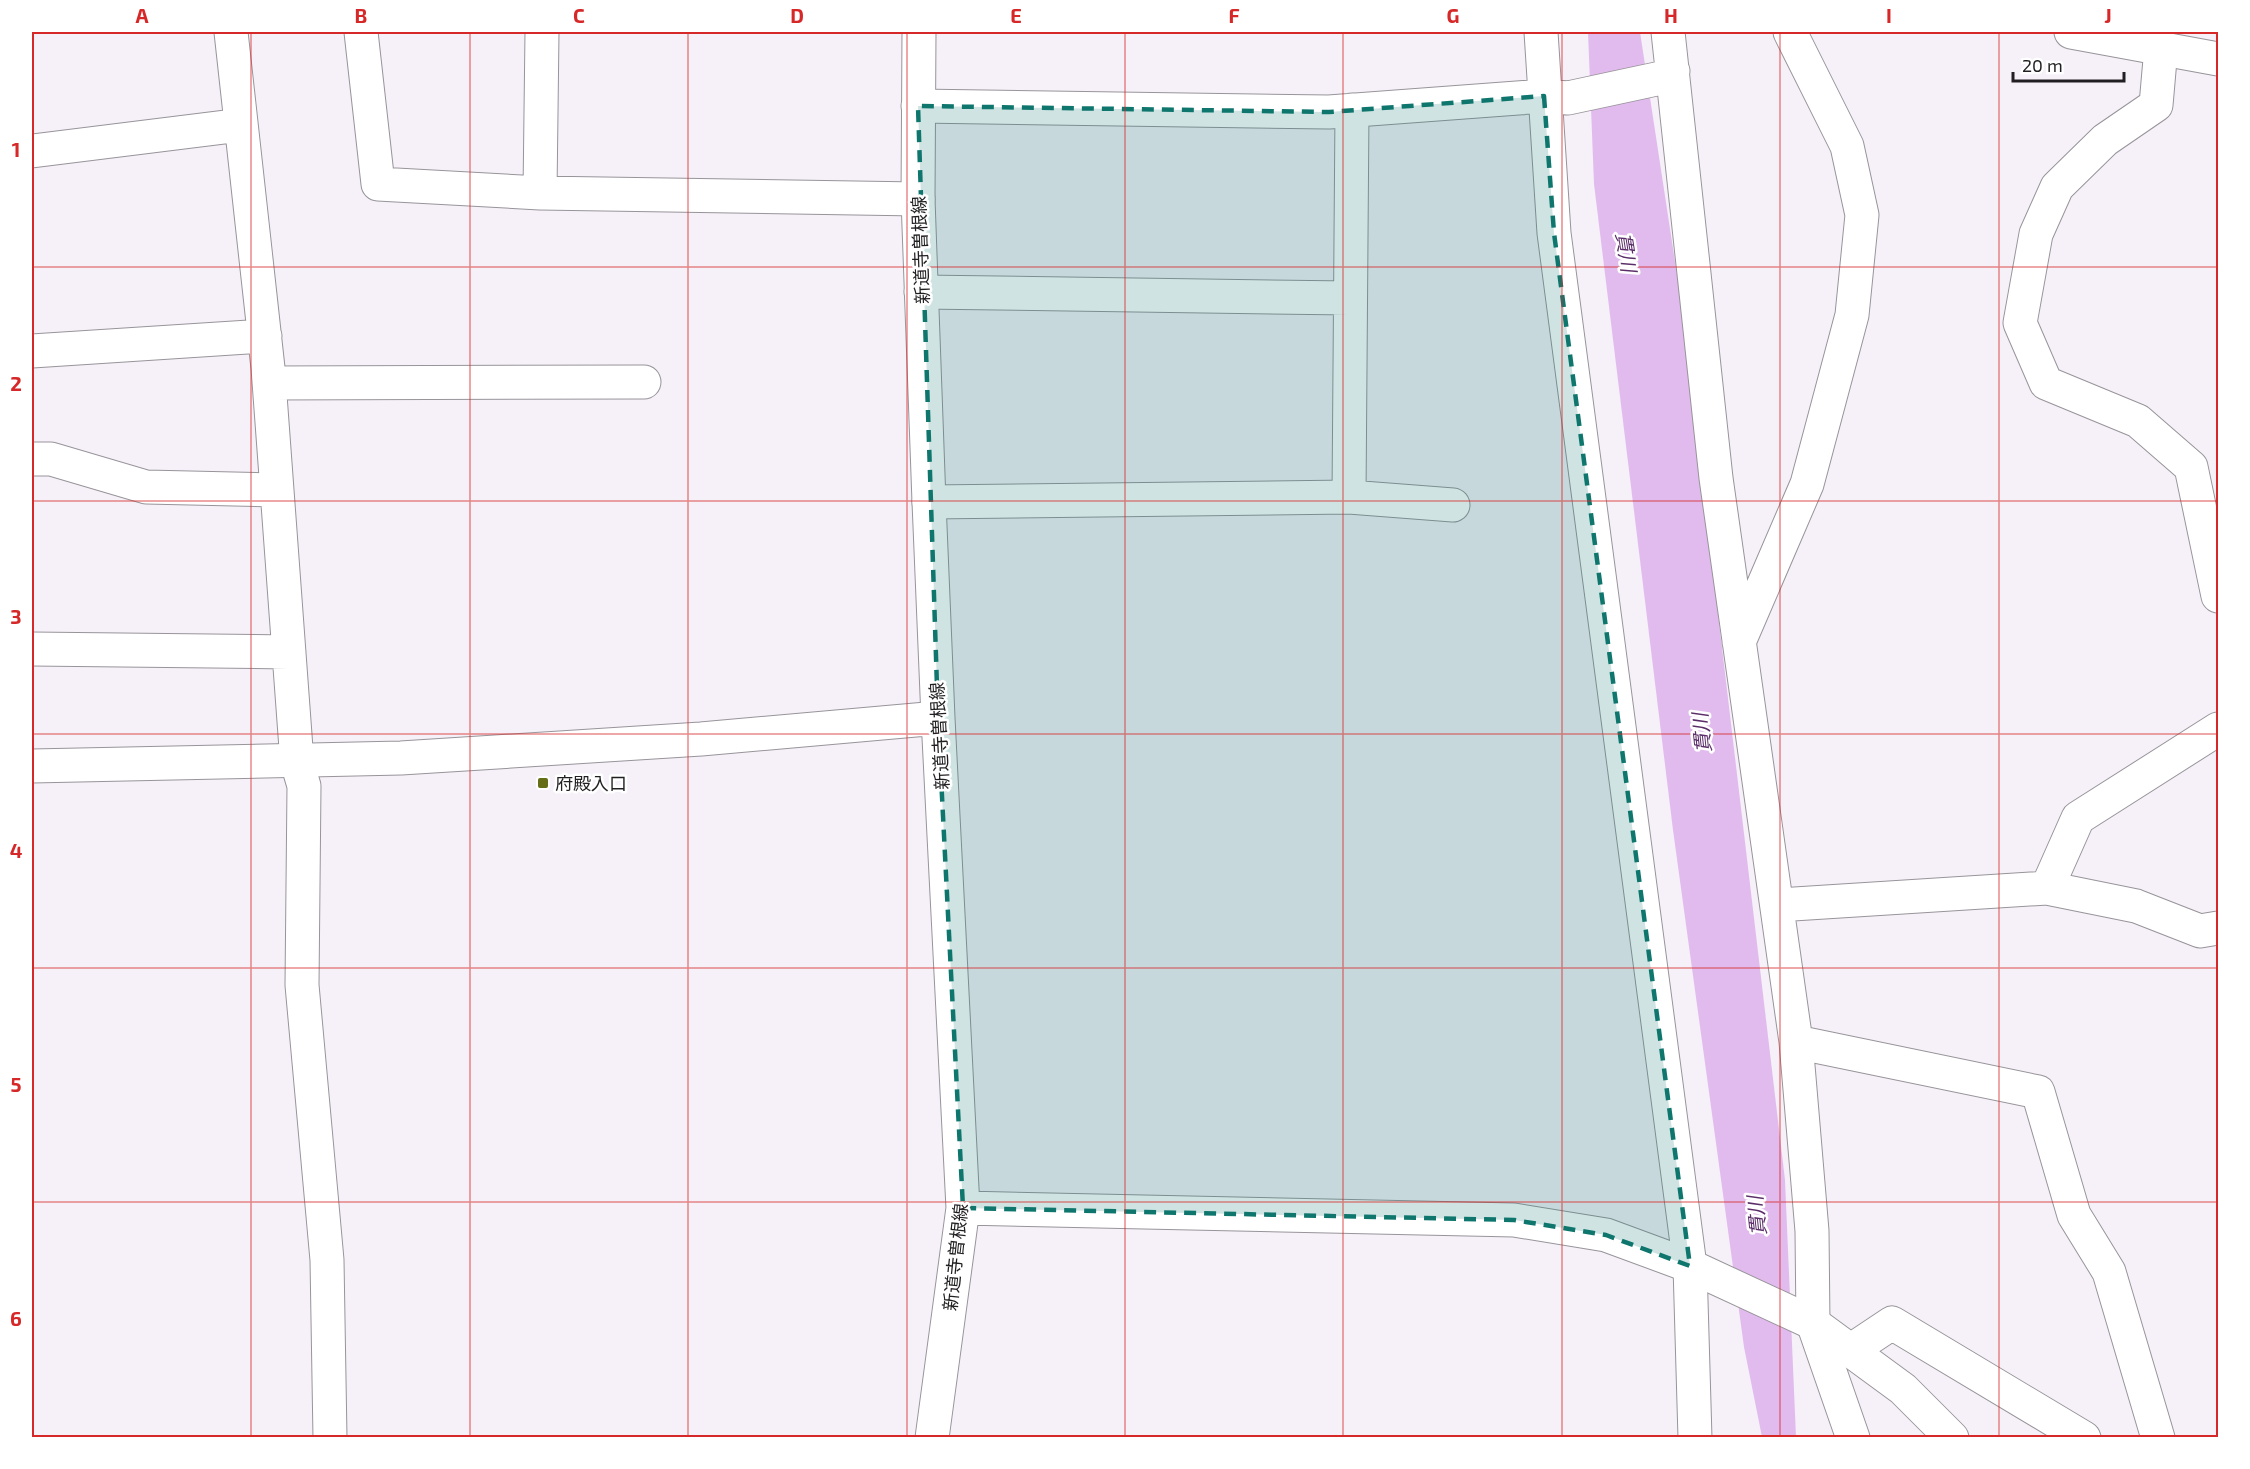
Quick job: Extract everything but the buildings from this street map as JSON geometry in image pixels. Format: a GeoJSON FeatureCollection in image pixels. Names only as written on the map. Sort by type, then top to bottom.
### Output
{"type":"FeatureCollection","features":[{"type":"Feature","properties":{"kind":"street"},"geometry":{"type":"LineString","coordinates":[[231,32],[265,336],[297,762],[304,786],[302,985],[327,1260],[330,1437]]}},
{"type":"Feature","properties":{"kind":"street"},"geometry":{"type":"LineString","coordinates":[[361,32],[378,184],[540,193],[918,199]]}},
{"type":"Feature","properties":{"kind":"street"},"geometry":{"type":"LineString","coordinates":[[540,193],[542,32]]}},
{"type":"Feature","properties":{"kind":"street","name":"新道寺曽根線"},"geometry":{"type":"LineString","coordinates":[[919,32],[918,199],[921,292],[938,718],[963,1208],[932,1437]]}},
{"type":"Feature","properties":{"kind":"street"},"geometry":{"type":"LineString","coordinates":[[1541,32],[1556,97],[1554,233],[1689,1266],[1695,1437]]}},
{"type":"Feature","properties":{"kind":"street"},"geometry":{"type":"LineString","coordinates":[[1668,32],[1667,75],[1716,478],[1796,1042],[1812,1231],[1812,1323],[1853,1437]]}},
{"type":"Feature","properties":{"kind":"street"},"geometry":{"type":"LineString","coordinates":[[1739,642],[1807,484],[1852,315],[1862,214],[1847,146],[1790,32]]}},
{"type":"Feature","properties":{"kind":"street"},"geometry":{"type":"LineString","coordinates":[[2071,32],[2218,59]]}},
{"type":"Feature","properties":{"kind":"street"},"geometry":{"type":"LineString","coordinates":[[2161,48],[2156,105],[2105,140],[2057,187],[2036,234],[2020,323],[2046,383],[2138,421],[2191,467],[2218,596]]}},
{"type":"Feature","properties":{"kind":"street"},"geometry":{"type":"LineString","coordinates":[[918,106],[1329,112],[1556,97],[1667,75]]}},
{"type":"Feature","properties":{"kind":"street"},"geometry":{"type":"LineString","coordinates":[[1349,497],[1352,110]]}},
{"type":"Feature","properties":{"kind":"street"},"geometry":{"type":"LineString","coordinates":[[32,151],[241,125]]}},
{"type":"Feature","properties":{"kind":"street"},"geometry":{"type":"LineString","coordinates":[[921,292],[1350,298]]}},
{"type":"Feature","properties":{"kind":"street"},"geometry":{"type":"LineString","coordinates":[[32,351],[265,336]]}},
{"type":"Feature","properties":{"kind":"street"},"geometry":{"type":"LineString","coordinates":[[269,383],[644,382]]}},
{"type":"Feature","properties":{"kind":"street"},"geometry":{"type":"LineString","coordinates":[[32,459],[51,459],[146,487],[277,490]]}},
{"type":"Feature","properties":{"kind":"street"},"geometry":{"type":"LineString","coordinates":[[929,502],[1349,497],[1453,505]]}},
{"type":"Feature","properties":{"kind":"street"},"geometry":{"type":"LineString","coordinates":[[32,649],[289,652]]}},
{"type":"Feature","properties":{"kind":"street"},"geometry":{"type":"LineString","coordinates":[[32,766],[401,758],[700,739],[938,718]]}},
{"type":"Feature","properties":{"kind":"street"},"geometry":{"type":"LineString","coordinates":[[2047,888],[2078,819],[2218,729]]}},
{"type":"Feature","properties":{"kind":"street"},"geometry":{"type":"LineString","coordinates":[[1777,905],[2047,888],[2136,906],[2200,931],[2218,928]]}},
{"type":"Feature","properties":{"kind":"street"},"geometry":{"type":"LineString","coordinates":[[1796,1042],[2037,1092],[2073,1215],[2109,1272],[2158,1437]]}},
{"type":"Feature","properties":{"kind":"street"},"geometry":{"type":"LineString","coordinates":[[963,1208],[1514,1220],[1606,1235],[1689,1266],[1812,1323],[1903,1389],[1952,1437]]}},
{"type":"Feature","properties":{"kind":"street"},"geometry":{"type":"LineString","coordinates":[[1850,1351],[1892,1323],[2084,1437]]}},
{"type":"Feature","properties":{"kind":"highlighted area"},"geometry":{"type":"Polygon","coordinates":[[[1544,96],[1554,233],[1690,1266],[1606,1235],[1514,1220],[963,1208],[938,718],[918,106],[1329,112],[1544,96]]]}},
{"type":"Feature","properties":{"kind":"water","name":"貫川"},"geometry":{"type":"Polygon","coordinates":[[[1588,32],[1640,32],[1681,301],[1785,1180],[1796,1437],[1762,1437],[1744,1347],[1673,830],[1594,184],[1588,32]]]}},
{"type":"Feature","properties":{"kind":"place","name":"府殿入口"},"geometry":{"type":"Point","coordinates":[543,783]}}]}
